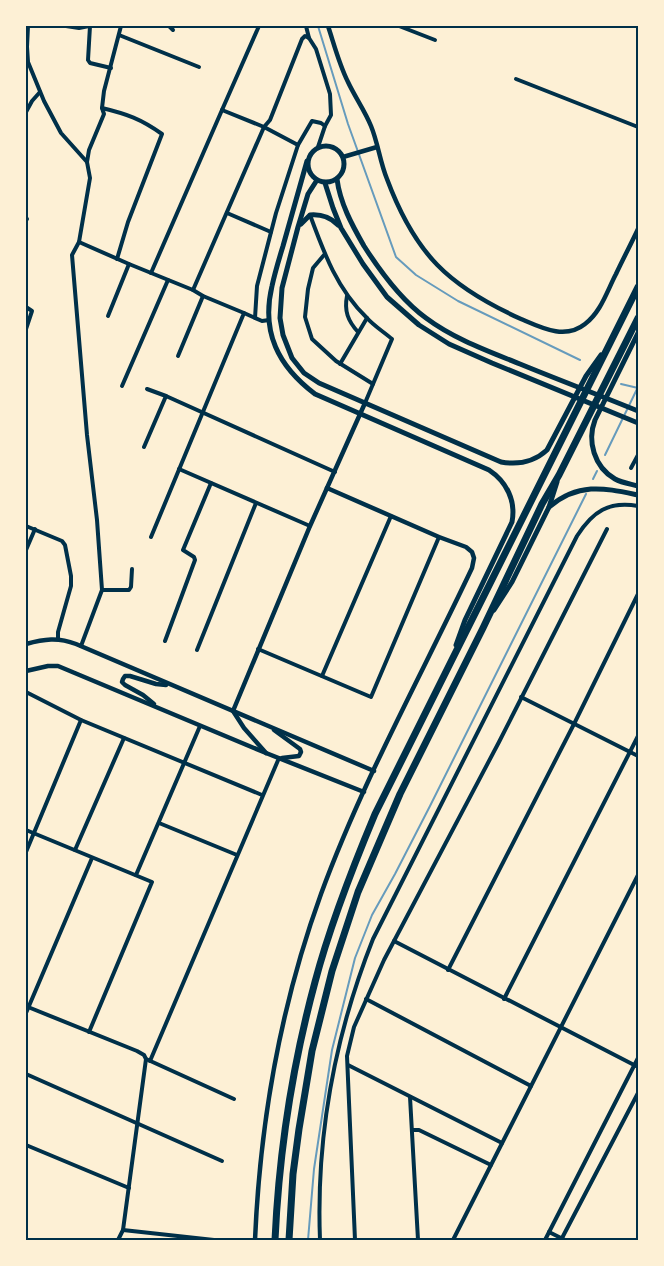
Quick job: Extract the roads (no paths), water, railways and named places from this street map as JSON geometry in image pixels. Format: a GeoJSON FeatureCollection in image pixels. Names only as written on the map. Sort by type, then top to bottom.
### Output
{"type":"FeatureCollection","features":[{"type":"Feature","properties":{"kind":"highway"},"geometry":{"type":"LineString","coordinates":[[275,1240],[279,1181],[291,1088],[305,1020],[348,881],[375,814],[639,286]]}},
{"type":"Feature","properties":{"kind":"highway"},"geometry":{"type":"LineString","coordinates":[[289,1240],[298,1129],[312,1051],[332,971],[358,892],[387,824],[542,504],[560,475],[639,318]]}},
{"type":"Feature","properties":{"kind":"main road"},"geometry":{"type":"LineString","coordinates":[[307,161],[311,175],[325,183],[337,179],[344,169],[343,157],[336,148],[330,146],[318,147],[309,155],[307,161],[271,288],[268,312],[271,333],[286,367],[300,383],[315,393],[481,465],[495,473],[510,494],[512,522],[465,620],[450,664]]}},
{"type":"Feature","properties":{"kind":"main road"},"geometry":{"type":"LineString","coordinates":[[337,179],[339,195],[346,211],[375,263],[396,290],[425,318],[458,338],[639,411]]}},
{"type":"Feature","properties":{"kind":"main road"},"geometry":{"type":"LineString","coordinates":[[317,180],[308,194],[298,227],[282,288],[280,318],[283,335],[292,358],[304,373],[319,382],[501,462],[524,463],[537,458],[547,450],[586,376],[612,339]]}},
{"type":"Feature","properties":{"kind":"main road"},"geometry":{"type":"LineString","coordinates":[[325,183],[341,228],[363,264],[387,297],[419,325],[448,344],[639,423]]}},
{"type":"Feature","properties":{"kind":"main road"},"geometry":{"type":"LineString","coordinates":[[298,227],[310,215],[326,216],[341,228]]}},
{"type":"Feature","properties":{"kind":"main road"},"geometry":{"type":"LineString","coordinates":[[639,333],[591,433],[597,459],[605,471],[616,480],[639,486]]}},
{"type":"Feature","properties":{"kind":"main road"},"geometry":{"type":"LineString","coordinates":[[483,628],[512,582],[549,507],[560,475]]}},
{"type":"Feature","properties":{"kind":"main road"},"geometry":{"type":"LineString","coordinates":[[549,507],[561,498],[582,489],[605,489],[639,495]]}},
{"type":"Feature","properties":{"kind":"street"},"geometry":{"type":"LineString","coordinates":[[28,26],[26,46],[28,62],[40,92],[61,133],[87,162]]}},
{"type":"Feature","properties":{"kind":"street"},"geometry":{"type":"LineString","coordinates":[[66,26],[79,28],[90,26],[88,60],[90,63],[111,68]]}},
{"type":"Feature","properties":{"kind":"street"},"geometry":{"type":"LineString","coordinates":[[81,646],[102,590],[98,520],[87,435],[72,255],[79,242],[90,178],[87,162],[89,150],[104,114],[102,108],[104,91],[120,26]]}},
{"type":"Feature","properties":{"kind":"street"},"geometry":{"type":"LineString","coordinates":[[169,26],[173,30]]}},
{"type":"Feature","properties":{"kind":"street"},"geometry":{"type":"LineString","coordinates":[[151,273],[259,26]]}},
{"type":"Feature","properties":{"kind":"street"},"geometry":{"type":"LineString","coordinates":[[306,26],[309,38],[316,48],[330,94],[331,116],[318,147]]}},
{"type":"Feature","properties":{"kind":"street"},"geometry":{"type":"LineString","coordinates":[[328,26],[347,80],[371,127],[385,174],[402,215],[433,262],[471,293],[497,308],[548,330],[567,333],[584,326],[598,310],[639,229]]}},
{"type":"Feature","properties":{"kind":"street"},"geometry":{"type":"LineString","coordinates":[[399,26],[435,40]]}},
{"type":"Feature","properties":{"kind":"street"},"geometry":{"type":"LineString","coordinates":[[119,35],[199,68]]}},
{"type":"Feature","properties":{"kind":"street"},"geometry":{"type":"LineString","coordinates":[[193,290],[264,126],[274,111],[302,39],[305,36],[309,38]]}},
{"type":"Feature","properties":{"kind":"street"},"geometry":{"type":"LineString","coordinates":[[516,79],[639,127]]}},
{"type":"Feature","properties":{"kind":"street"},"geometry":{"type":"LineString","coordinates":[[26,112],[40,92]]}},
{"type":"Feature","properties":{"kind":"street"},"geometry":{"type":"LineString","coordinates":[[102,108],[127,114],[162,134],[128,222],[117,259]]}},
{"type":"Feature","properties":{"kind":"street"},"geometry":{"type":"LineString","coordinates":[[222,110],[264,126],[298,145]]}},
{"type":"Feature","properties":{"kind":"street"},"geometry":{"type":"LineString","coordinates":[[255,318],[257,286],[298,145],[312,121],[325,126]]}},
{"type":"Feature","properties":{"kind":"street"},"geometry":{"type":"LineString","coordinates":[[343,157],[377,147]]}},
{"type":"Feature","properties":{"kind":"street"},"geometry":{"type":"LineString","coordinates":[[226,213],[271,232]]}},
{"type":"Feature","properties":{"kind":"street"},"geometry":{"type":"LineString","coordinates":[[233,711],[310,526],[392,339],[367,318],[347,295],[324,255],[310,215]]}},
{"type":"Feature","properties":{"kind":"street"},"geometry":{"type":"LineString","coordinates":[[79,242],[262,321],[269,320]]}},
{"type":"Feature","properties":{"kind":"street"},"geometry":{"type":"LineString","coordinates":[[324,255],[313,268],[308,289],[305,317],[312,339],[340,364],[374,384]]}},
{"type":"Feature","properties":{"kind":"street"},"geometry":{"type":"LineString","coordinates":[[108,316],[129,264]]}},
{"type":"Feature","properties":{"kind":"street"},"geometry":{"type":"LineString","coordinates":[[122,386],[168,280]]}},
{"type":"Feature","properties":{"kind":"street"},"geometry":{"type":"LineString","coordinates":[[347,295],[346,312],[358,332]]}},
{"type":"Feature","properties":{"kind":"street"},"geometry":{"type":"LineString","coordinates":[[178,356],[203,296]]}},
{"type":"Feature","properties":{"kind":"street"},"geometry":{"type":"LineString","coordinates":[[26,307],[32,311],[26,329]]}},
{"type":"Feature","properties":{"kind":"street"},"geometry":{"type":"LineString","coordinates":[[151,537],[244,313]]}},
{"type":"Feature","properties":{"kind":"street"},"geometry":{"type":"LineString","coordinates":[[340,364],[367,318]]}},
{"type":"Feature","properties":{"kind":"street"},"geometry":{"type":"LineString","coordinates":[[147,389],[335,472]]}},
{"type":"Feature","properties":{"kind":"street"},"geometry":{"type":"LineString","coordinates":[[144,447],[166,396]]}},
{"type":"Feature","properties":{"kind":"street"},"geometry":{"type":"LineString","coordinates":[[631,468],[639,456]]}},
{"type":"Feature","properties":{"kind":"street"},"geometry":{"type":"LineString","coordinates":[[179,469],[310,526]]}},
{"type":"Feature","properties":{"kind":"street"},"geometry":{"type":"LineString","coordinates":[[165,641],[195,560],[183,550],[211,483]]}},
{"type":"Feature","properties":{"kind":"street"},"geometry":{"type":"LineString","coordinates":[[255,1240],[265,1127],[274,1069],[286,1014],[321,895],[350,822],[472,568],[474,558],[472,552],[465,547],[327,488]]}},
{"type":"Feature","properties":{"kind":"street"},"geometry":{"type":"LineString","coordinates":[[197,650],[256,503]]}},
{"type":"Feature","properties":{"kind":"street"},"geometry":{"type":"LineString","coordinates":[[320,1240],[320,1180],[326,1112],[343,1030],[373,939],[577,536],[587,521],[607,507],[624,504],[639,506]]}},
{"type":"Feature","properties":{"kind":"street"},"geometry":{"type":"LineString","coordinates":[[322,676],[391,516]]}},
{"type":"Feature","properties":{"kind":"street"},"geometry":{"type":"LineString","coordinates":[[26,526],[62,541],[64,545],[71,576],[58,639]]}},
{"type":"Feature","properties":{"kind":"street"},"geometry":{"type":"LineString","coordinates":[[26,550],[34,529]]}},
{"type":"Feature","properties":{"kind":"street"},"geometry":{"type":"LineString","coordinates":[[356,1240],[347,1064],[354,1027],[393,941],[499,742],[607,530]]}},
{"type":"Feature","properties":{"kind":"street"},"geometry":{"type":"LineString","coordinates":[[258,649],[371,697],[439,537]]}},
{"type":"Feature","properties":{"kind":"street"},"geometry":{"type":"LineString","coordinates":[[102,590],[129,590],[132,569]]}},
{"type":"Feature","properties":{"kind":"street"},"geometry":{"type":"LineString","coordinates":[[448,969],[639,594]]}},
{"type":"Feature","properties":{"kind":"street"},"geometry":{"type":"LineString","coordinates":[[26,644],[58,639],[81,646],[374,771]]}},
{"type":"Feature","properties":{"kind":"street"},"geometry":{"type":"LineString","coordinates":[[26,671],[58,666],[364,792]]}},
{"type":"Feature","properties":{"kind":"street"},"geometry":{"type":"LineString","coordinates":[[158,708],[143,695],[125,685],[122,682],[123,678],[130,676],[156,684],[172,685]]}},
{"type":"Feature","properties":{"kind":"street"},"geometry":{"type":"LineString","coordinates":[[26,692],[81,720],[262,795]]}},
{"type":"Feature","properties":{"kind":"street"},"geometry":{"type":"LineString","coordinates":[[521,698],[639,756]]}},
{"type":"Feature","properties":{"kind":"street"},"geometry":{"type":"LineString","coordinates":[[233,711],[266,753]]}},
{"type":"Feature","properties":{"kind":"street"},"geometry":{"type":"LineString","coordinates":[[26,852],[81,720]]}},
{"type":"Feature","properties":{"kind":"street"},"geometry":{"type":"LineString","coordinates":[[267,725],[300,748],[302,752],[300,756],[279,758]]}},
{"type":"Feature","properties":{"kind":"street"},"geometry":{"type":"LineString","coordinates":[[136,875],[200,726]]}},
{"type":"Feature","properties":{"kind":"street"},"geometry":{"type":"LineString","coordinates":[[504,999],[639,736]]}},
{"type":"Feature","properties":{"kind":"street"},"geometry":{"type":"LineString","coordinates":[[75,850],[124,738]]}},
{"type":"Feature","properties":{"kind":"street"},"geometry":{"type":"LineString","coordinates":[[118,1240],[123,1230],[148,1060],[279,758]]}},
{"type":"Feature","properties":{"kind":"street"},"geometry":{"type":"LineString","coordinates":[[159,822],[237,855]]}},
{"type":"Feature","properties":{"kind":"street"},"geometry":{"type":"LineString","coordinates":[[26,830],[151,881],[152,885],[89,1032]]}},
{"type":"Feature","properties":{"kind":"street"},"geometry":{"type":"LineString","coordinates":[[26,1013],[92,858]]}},
{"type":"Feature","properties":{"kind":"street"},"geometry":{"type":"LineString","coordinates":[[453,1240],[639,875]]}},
{"type":"Feature","properties":{"kind":"street"},"geometry":{"type":"LineString","coordinates":[[393,941],[637,1066]]}},
{"type":"Feature","properties":{"kind":"street"},"geometry":{"type":"LineString","coordinates":[[366,999],[531,1086]]}},
{"type":"Feature","properties":{"kind":"street"},"geometry":{"type":"LineString","coordinates":[[28,1007],[144,1055],[148,1060],[234,1099]]}},
{"type":"Feature","properties":{"kind":"street"},"geometry":{"type":"LineString","coordinates":[[545,1240],[637,1066],[639,1058]]}},
{"type":"Feature","properties":{"kind":"street"},"geometry":{"type":"LineString","coordinates":[[347,1064],[502,1143]]}},
{"type":"Feature","properties":{"kind":"street"},"geometry":{"type":"LineString","coordinates":[[26,1074],[222,1161]]}},
{"type":"Feature","properties":{"kind":"street"},"geometry":{"type":"LineString","coordinates":[[549,1232],[563,1240],[639,1093]]}},
{"type":"Feature","properties":{"kind":"street"},"geometry":{"type":"LineString","coordinates":[[410,1097],[418,1240]]}},
{"type":"Feature","properties":{"kind":"street"},"geometry":{"type":"LineString","coordinates":[[412,1130],[419,1130],[491,1166]]}},
{"type":"Feature","properties":{"kind":"street"},"geometry":{"type":"LineString","coordinates":[[26,1144],[129,1188]]}},
{"type":"Feature","properties":{"kind":"street"},"geometry":{"type":"LineString","coordinates":[[123,1230],[214,1240]]}},
{"type":"Feature","properties":{"kind":"waterway"},"geometry":{"type":"LineString","coordinates":[[318,26],[348,124],[396,257],[416,275],[458,301],[580,360]]}},
{"type":"Feature","properties":{"kind":"waterway"},"geometry":{"type":"LineString","coordinates":[[621,384],[638,388]]}},
{"type":"Feature","properties":{"kind":"waterway"},"geometry":{"type":"LineString","coordinates":[[605,455],[638,387]]}},
{"type":"Feature","properties":{"kind":"waterway"},"geometry":{"type":"LineString","coordinates":[[593,479],[597,471]]}},
{"type":"Feature","properties":{"kind":"waterway"},"geometry":{"type":"LineString","coordinates":[[308,1240],[314,1169],[332,1050],[355,958],[372,915],[430,806],[586,494]]}}]}
